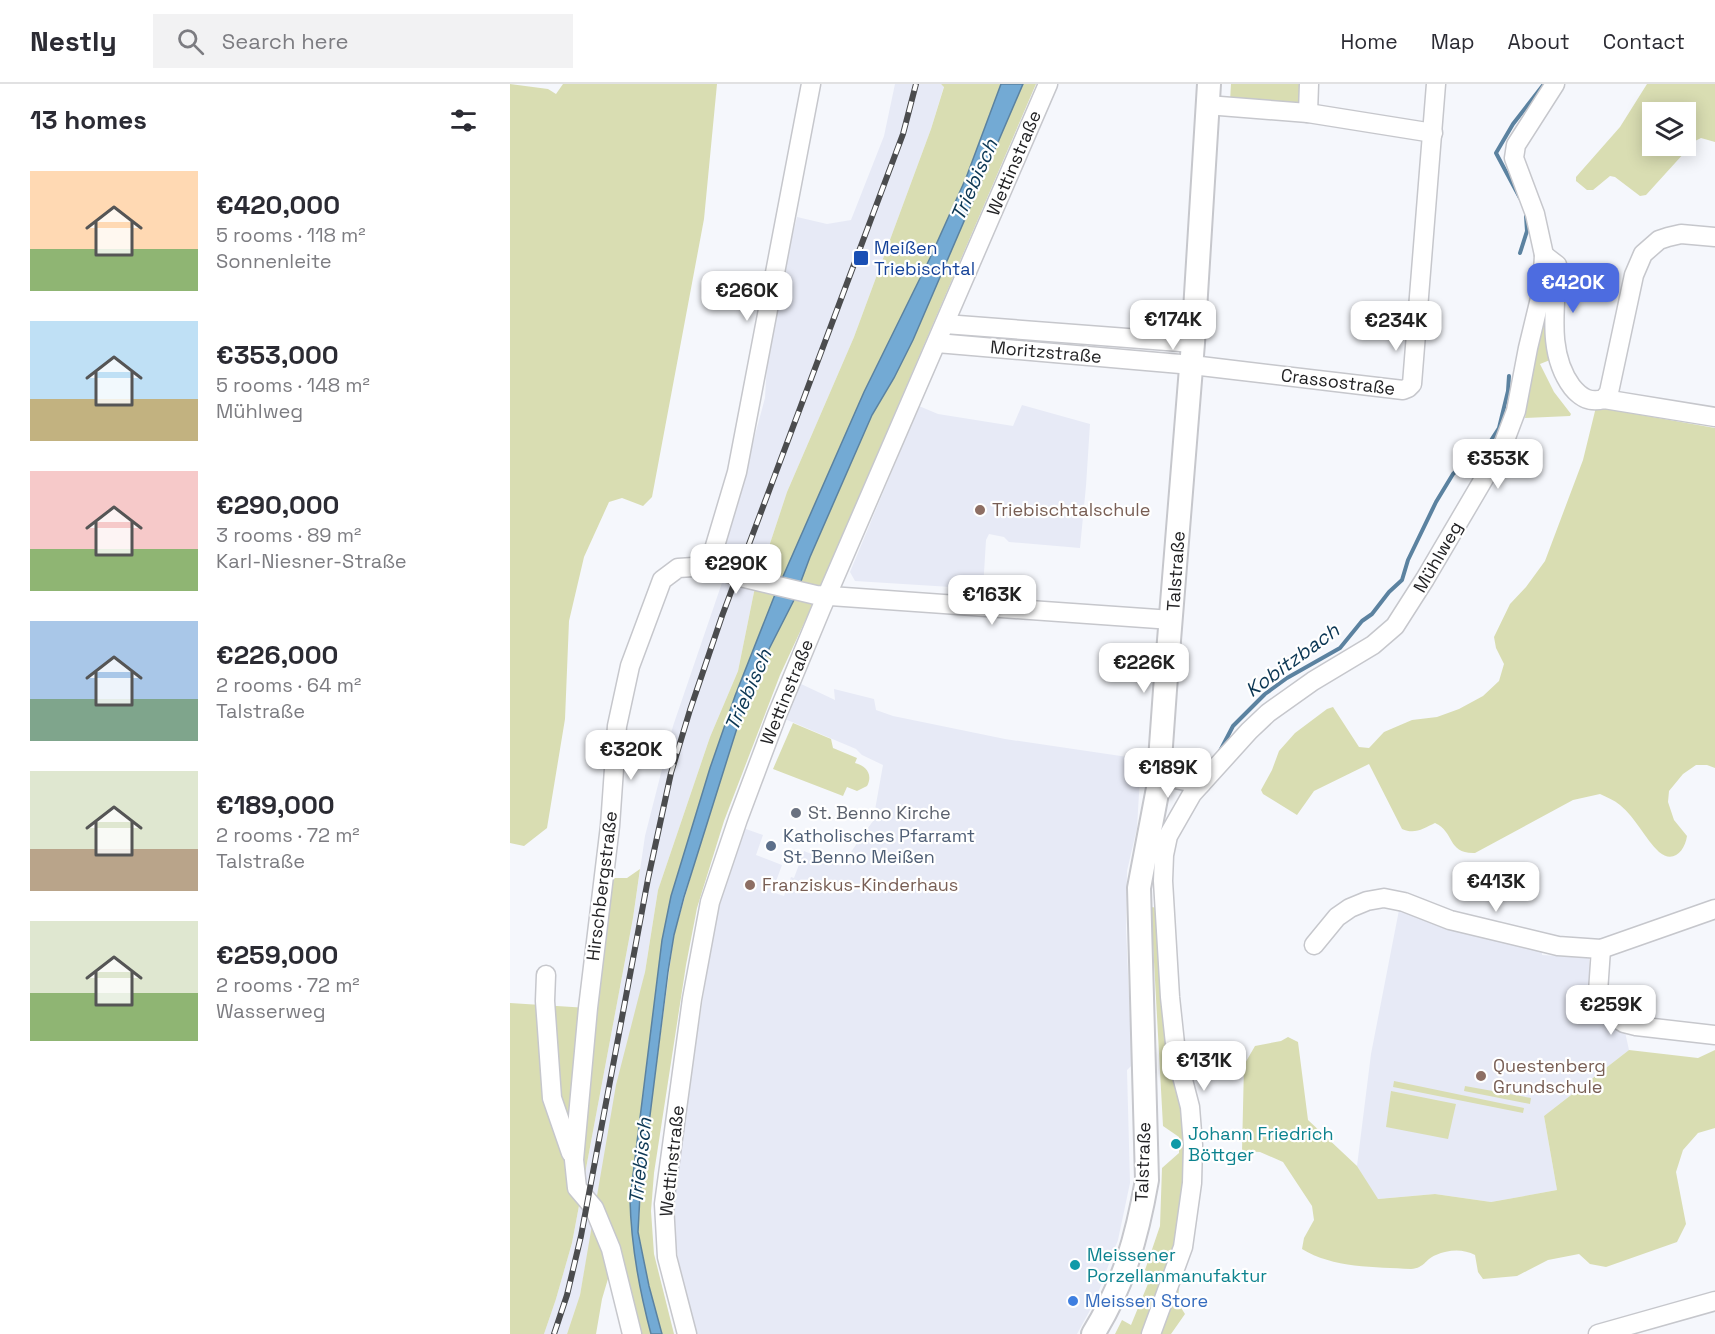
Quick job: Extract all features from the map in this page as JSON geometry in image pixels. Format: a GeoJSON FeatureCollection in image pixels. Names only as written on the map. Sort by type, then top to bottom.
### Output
{"type":"FeatureCollection","features":[{"type":"Feature","properties":{"kind":"main road","name":"Talstraße"},"geometry":{"type":"LineString","coordinates":[[1094,1334],[1116,1293],[1129,1262],[1139,1225],[1147,1180],[1139,888],[1156,804],[1159,776],[1164,690],[1172,620],[1193,354],[1208,94]]}},
{"type":"Feature","properties":{"kind":"street"},"geometry":{"type":"LineString","coordinates":[[811,84],[737,472],[709,566],[773,586],[822,595],[1172,620]]}},
{"type":"Feature","properties":{"kind":"street","name":"Wettinstraße"},"geometry":{"type":"LineString","coordinates":[[687,1334],[668,1257],[664,1204],[705,921],[710,902],[777,715],[821,609],[822,595],[937,343],[1048,84]]}},
{"type":"Feature","properties":{"kind":"street"},"geometry":{"type":"LineString","coordinates":[[1308,113],[1309,84]]}},
{"type":"Feature","properties":{"kind":"street"},"geometry":{"type":"LineString","coordinates":[[1208,94],[1433,133],[1436,84]]}},
{"type":"Feature","properties":{"kind":"street","name":"Mühlweg"},"geometry":{"type":"LineString","coordinates":[[1151,1334],[1183,1247],[1192,1183],[1193,1145],[1190,1107],[1176,1053],[1170,997],[1163,881],[1164,855],[1168,836],[1188,801],[1249,731],[1268,713],[1296,692],[1373,645],[1395,626],[1408,608],[1502,448],[1516,411],[1542,290],[1544,255],[1535,214],[1514,158],[1516,145],[1555,84]]}},
{"type":"Feature","properties":{"kind":"street","name":"Crassostraße"},"geometry":{"type":"LineString","coordinates":[[1193,354],[1403,390],[1408,388],[1412,384],[1433,133]]}},
{"type":"Feature","properties":{"kind":"street"},"geometry":{"type":"LineString","coordinates":[[1604,399],[1609,392],[1634,275],[1643,254],[1659,240],[1668,237],[1681,234],[1715,237]]}},
{"type":"Feature","properties":{"kind":"street"},"geometry":{"type":"LineString","coordinates":[[1544,255],[1557,265],[1554,344],[1560,366],[1577,393],[1595,402],[1604,399],[1715,417]]}},
{"type":"Feature","properties":{"kind":"street","name":"Moritzstraße"},"geometry":{"type":"LineString","coordinates":[[945,324],[1193,354]]}},
{"type":"Feature","properties":{"kind":"street","name":"Moritzstraße"},"geometry":{"type":"LineString","coordinates":[[937,343],[1193,354]]}},
{"type":"Feature","properties":{"kind":"street","name":"Hirschbergstraße"},"geometry":{"type":"LineString","coordinates":[[632,1334],[611,1249],[594,1208],[577,1188],[574,1160],[588,1008],[610,826],[618,726],[628,676],[662,580],[678,568],[709,566]]}},
{"type":"Feature","properties":{"kind":"street"},"geometry":{"type":"LineString","coordinates":[[1159,776],[1202,784]]}},
{"type":"Feature","properties":{"kind":"street"},"geometry":{"type":"LineString","coordinates":[[1314,945],[1337,917],[1350,908],[1367,901],[1384,898],[1404,902],[1450,920],[1557,946],[1601,949],[1715,909]]}},
{"type":"Feature","properties":{"kind":"street"},"geometry":{"type":"LineString","coordinates":[[1601,949],[1597,1006],[1624,1023],[1636,1026],[1715,1035]]}},
{"type":"Feature","properties":{"kind":"street"},"geometry":{"type":"LineString","coordinates":[[546,975],[545,1001],[552,1098],[574,1160]]}},
{"type":"Feature","properties":{"kind":"street"},"geometry":{"type":"LineString","coordinates":[[1598,1334],[1715,1300]]}},
{"type":"Feature","properties":{"kind":"shaded area"},"geometry":{"type":"Polygon","coordinates":[[[895,84],[941,84],[944,86],[931,129],[854,337],[787,492],[754,592],[738,671],[710,737],[658,890],[645,972],[600,1186],[580,1295],[567,1334],[544,1334],[572,1243],[633,918],[645,836],[673,726],[726,571],[722,557],[765,398],[769,329],[797,217],[827,224],[851,220],[884,136],[895,84]]]}},
{"type":"Feature","properties":{"kind":"shaded area","name":"Triebischtalschule"},"geometry":{"type":"Polygon","coordinates":[[[1022,405],[1090,424],[1080,548],[1009,542],[1004,537],[989,534],[986,540],[983,589],[855,581],[850,572],[919,406],[938,414],[1013,426],[1022,405]]]}},
{"type":"Feature","properties":{"kind":"shaded area"},"geometry":{"type":"Polygon","coordinates":[[[799,683],[835,700],[834,689],[874,699],[876,710],[893,716],[1005,739],[1141,759],[1137,828],[1127,871],[1126,929],[1132,1065],[1127,1070],[1130,1183],[1118,1240],[1095,1301],[1077,1334],[696,1334],[679,1264],[674,1230],[673,1191],[716,914],[743,828],[763,835],[756,855],[782,865],[772,892],[784,896],[791,877],[794,878],[804,851],[841,866],[873,821],[883,765],[862,755],[856,749],[785,719],[799,683]]]}},
{"type":"Feature","properties":{"kind":"shaded area","name":"Questenberg Grundschule"},"geometry":{"type":"Polygon","coordinates":[[[1399,910],[1478,933],[1542,947],[1542,955],[1589,958],[1593,1017],[1625,1032],[1629,1050],[1544,1116],[1557,1190],[1491,1202],[1435,1194],[1377,1199],[1357,1166],[1371,1054],[1399,910]]]}},
{"type":"Feature","properties":{"kind":"green space"},"geometry":{"type":"Polygon","coordinates":[[[510,84],[548,89],[556,94],[563,84],[717,84],[704,219],[652,497],[643,506],[622,498],[609,502],[584,557],[569,621],[565,719],[547,828],[524,846],[510,843],[510,84]]]}},
{"type":"Feature","properties":{"kind":"green space"},"geometry":{"type":"Polygon","coordinates":[[[941,84],[1001,84],[966,178],[930,258],[864,392],[770,609],[735,696],[710,768],[671,896],[662,940],[630,1199],[636,1267],[651,1334],[640,1334],[610,1272],[602,1299],[596,1334],[567,1334],[580,1295],[616,1085],[645,972],[658,890],[710,737],[738,671],[754,592],[787,492],[854,337],[931,129],[944,87],[941,84]]]}},
{"type":"Feature","properties":{"kind":"green space"},"geometry":{"type":"Polygon","coordinates":[[[1023,84],[1036,84],[812,606],[780,675],[724,821],[697,908],[654,1173],[651,1211],[654,1254],[674,1334],[662,1334],[638,1231],[644,1158],[674,935],[699,848],[743,709],[767,653],[794,600],[810,557],[872,415],[913,340],[1023,84]]]}},
{"type":"Feature","properties":{"kind":"green space"},"geometry":{"type":"Polygon","coordinates":[[[1231,84],[1304,84],[1303,105],[1230,101],[1231,84]]]}},
{"type":"Feature","properties":{"kind":"green space"},"geometry":{"type":"Polygon","coordinates":[[[1647,84],[1715,84],[1715,142],[1701,138],[1696,140],[1696,102],[1642,102],[1642,156],[1681,156],[1646,195],[1640,196],[1615,177],[1610,176],[1593,190],[1587,190],[1576,181],[1576,177],[1620,127],[1647,84]]]}},
{"type":"Feature","properties":{"kind":"green space"},"geometry":{"type":"Polygon","coordinates":[[[1548,263],[1550,360],[1540,364],[1554,392],[1571,414],[1570,416],[1525,418],[1548,263]]]}},
{"type":"Feature","properties":{"kind":"green space"},"geometry":{"type":"Polygon","coordinates":[[[1596,407],[1715,428],[1715,768],[1696,765],[1683,774],[1669,791],[1668,802],[1674,820],[1687,836],[1681,851],[1669,857],[1659,852],[1626,810],[1600,794],[1573,800],[1475,853],[1460,850],[1446,832],[1435,823],[1415,831],[1402,829],[1369,764],[1314,791],[1297,815],[1263,794],[1261,790],[1279,751],[1295,733],[1327,709],[1333,707],[1359,747],[1369,748],[1384,732],[1412,720],[1437,717],[1459,709],[1483,696],[1499,681],[1504,664],[1496,648],[1494,637],[1510,604],[1545,561],[1583,460],[1596,407]]]}},
{"type":"Feature","properties":{"kind":"green space"},"geometry":{"type":"Polygon","coordinates":[[[793,723],[831,739],[833,748],[857,758],[855,763],[868,772],[867,786],[857,791],[847,787],[843,796],[773,769],[793,723]]]}},
{"type":"Feature","properties":{"kind":"green space"},"geometry":{"type":"Polygon","coordinates":[[[640,869],[633,918],[572,1243],[544,1334],[510,1334],[510,1003],[588,1008],[604,878],[627,878],[640,869]]]}},
{"type":"Feature","properties":{"kind":"green space"},"geometry":{"type":"Polygon","coordinates":[[[1151,907],[1159,908],[1189,1122],[1178,1303],[1185,1314],[1171,1334],[1115,1334],[1122,1320],[1131,1325],[1152,1274],[1145,1270],[1160,1226],[1162,1168],[1179,1153],[1179,1137],[1163,1126],[1151,907]]]}},
{"type":"Feature","properties":{"kind":"green space"},"geometry":{"type":"Polygon","coordinates":[[[1288,1037],[1298,1042],[1308,1120],[1357,1166],[1378,1199],[1435,1194],[1491,1202],[1557,1190],[1544,1116],[1629,1050],[1698,1058],[1715,1050],[1715,1128],[1698,1133],[1683,1150],[1676,1172],[1686,1224],[1677,1242],[1606,1267],[1590,1264],[1579,1254],[1548,1260],[1517,1276],[1483,1279],[1478,1272],[1475,1255],[1461,1251],[1441,1253],[1419,1267],[1411,1269],[1340,1263],[1314,1255],[1302,1249],[1304,1238],[1314,1220],[1312,1206],[1283,1162],[1260,1152],[1242,1151],[1244,1065],[1255,1046],[1281,1041],[1288,1037]]]}},
{"type":"Feature","properties":{"kind":"green space"},"geometry":{"type":"Polygon","coordinates":[[[1394,1081],[1524,1108],[1523,1113],[1393,1087],[1394,1081]]]}},
{"type":"Feature","properties":{"kind":"green space"},"geometry":{"type":"Polygon","coordinates":[[[1465,1086],[1531,1098],[1530,1104],[1464,1091],[1465,1086]]]}},
{"type":"Feature","properties":{"kind":"green space"},"geometry":{"type":"Polygon","coordinates":[[[1391,1091],[1456,1104],[1448,1139],[1386,1127],[1391,1091]]]}},
{"type":"Feature","properties":{"kind":"water","name":"Triebisch"},"geometry":{"type":"Polygon","coordinates":[[[1001,84],[1023,84],[913,340],[872,415],[810,557],[794,600],[767,653],[743,709],[684,897],[674,935],[668,972],[640,1195],[638,1232],[662,1334],[651,1334],[636,1267],[630,1199],[662,940],[671,896],[710,768],[735,696],[774,597],[864,392],[930,258],[966,178],[1001,84]]]}},
{"type":"Feature","properties":{"kind":"waterway","name":"Kobitzbach"},"geometry":{"type":"LineString","coordinates":[[1520,198],[1496,153],[1513,124],[1544,84]]}},
{"type":"Feature","properties":{"kind":"waterway","name":"Kobitzbach"},"geometry":{"type":"LineString","coordinates":[[1520,253],[1527,231],[1526,216]]}},
{"type":"Feature","properties":{"kind":"waterway","name":"Kobitzbach"},"geometry":{"type":"LineString","coordinates":[[1220,751],[1233,726],[1265,694],[1287,678],[1340,648],[1362,621],[1372,614],[1389,592],[1402,580],[1408,560],[1436,502],[1453,474],[1490,442],[1499,428],[1508,391],[1509,376]]}},
{"type":"Feature","properties":{"kind":"railway"},"geometry":{"type":"LineString","coordinates":[[554,1334],[567,1295],[581,1236],[648,879],[671,773],[722,616],[903,134],[916,84]]}},
{"type":"Feature","properties":{"kind":"place","name":"Meißen Triebischtal"},"geometry":{"type":"Point","coordinates":[861,258]}},
{"type":"Feature","properties":{"kind":"place","name":"Triebischtalschule"},"geometry":{"type":"Point","coordinates":[980,510]}},
{"type":"Feature","properties":{"kind":"place","name":"St. Benno Kirche"},"geometry":{"type":"Point","coordinates":[796,813]}},
{"type":"Feature","properties":{"kind":"place","name":"Katholisches Pfarramt St. Benno Meißen"},"geometry":{"type":"Point","coordinates":[771,846]}},
{"type":"Feature","properties":{"kind":"place","name":"Franziskus-Kinderhaus"},"geometry":{"type":"Point","coordinates":[750,885]}},
{"type":"Feature","properties":{"kind":"place","name":"Questenberg Grundschule"},"geometry":{"type":"Point","coordinates":[1481,1076]}},
{"type":"Feature","properties":{"kind":"place","name":"Johann Friedrich Böttger"},"geometry":{"type":"Point","coordinates":[1176,1144]}},
{"type":"Feature","properties":{"kind":"place","name":"Meissener Porzellanmanufaktur"},"geometry":{"type":"Point","coordinates":[1075,1265]}},
{"type":"Feature","properties":{"kind":"place","name":"Meissen Store"},"geometry":{"type":"Point","coordinates":[1073,1301]}}]}
